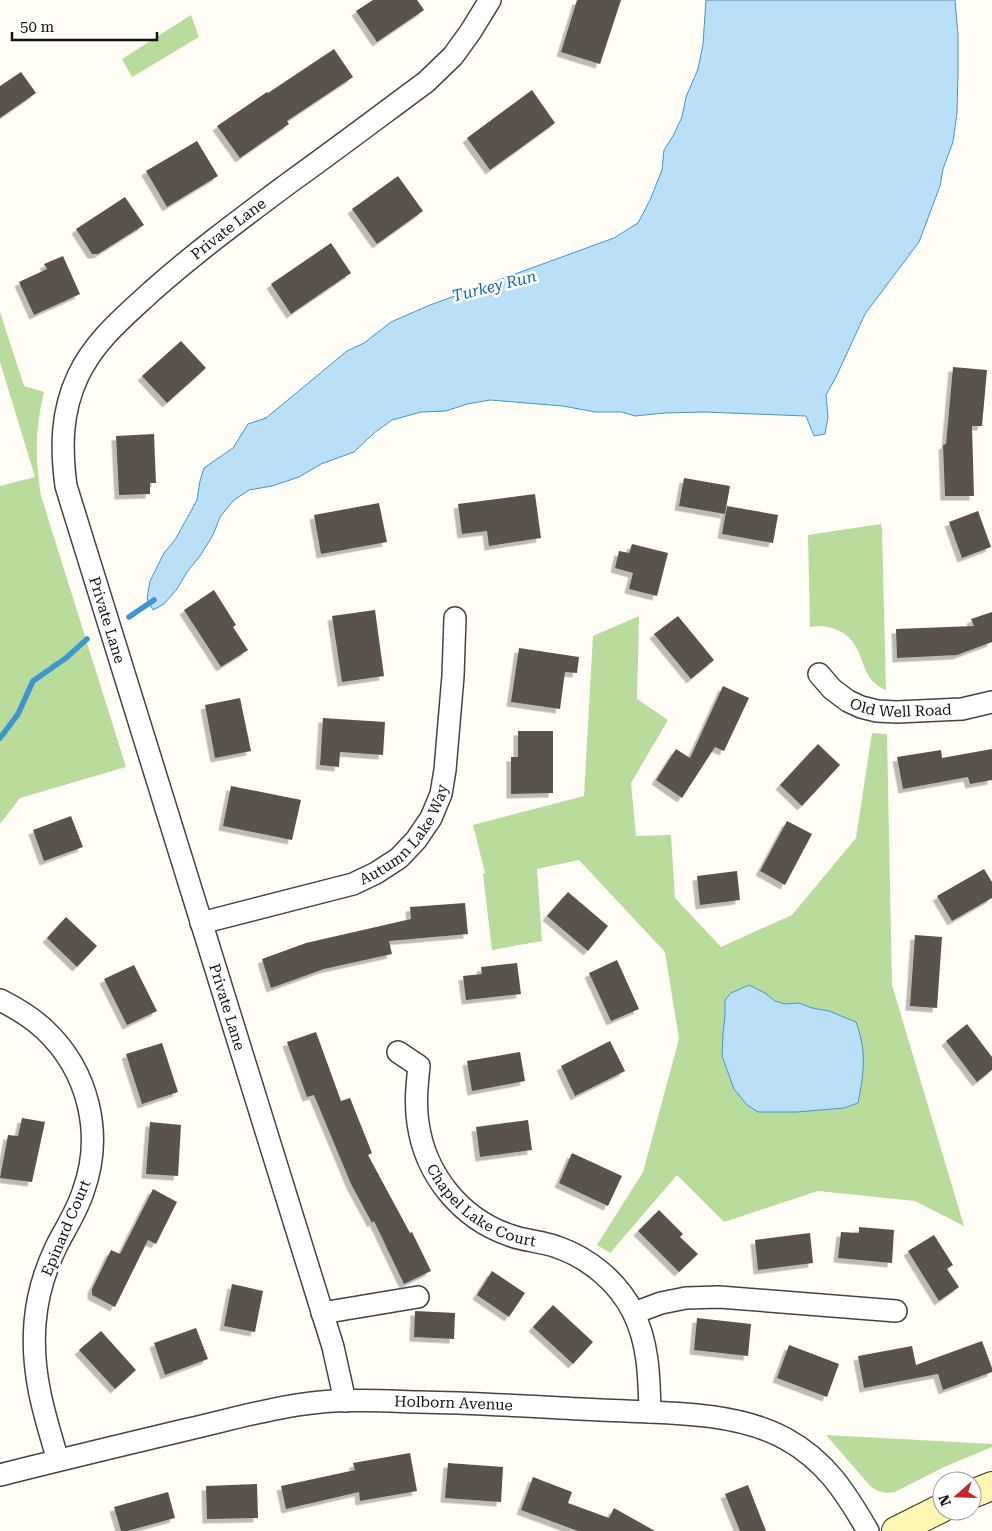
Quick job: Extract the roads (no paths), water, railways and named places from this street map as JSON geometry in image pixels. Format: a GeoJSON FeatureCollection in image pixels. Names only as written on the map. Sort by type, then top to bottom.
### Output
{"type":"FeatureCollection","features":[{"type":"Feature","properties":{"kind":"main road"},"geometry":{"type":"LineString","coordinates":[[896,1531],[932,1513]]}},
{"type":"Feature","properties":{"kind":"street","name":"Private Lane"},"geometry":{"type":"LineString","coordinates":[[345,1400],[333,1347],[66,486],[62,458],[64,422],[68,402],[82,368],[107,332],[176,270],[214,239],[426,82],[453,56],[471,32],[490,0]]}},
{"type":"Feature","properties":{"kind":"street","name":"Autumn Lake Way"},"geometry":{"type":"LineString","coordinates":[[201,923],[353,884],[376,874],[399,858],[416,840],[431,818],[441,794],[446,770],[455,618]]}},
{"type":"Feature","properties":{"kind":"street","name":"Old Well Road"},"geometry":{"type":"LineString","coordinates":[[819,674],[832,689],[848,701],[877,711],[962,709],[992,702]]}},
{"type":"Feature","properties":{"kind":"street","name":"Epinard Court"},"geometry":{"type":"LineString","coordinates":[[0,1000],[24,1013],[44,1029],[64,1050],[77,1072],[88,1100],[93,1127],[93,1152],[88,1178],[82,1195],[49,1262],[35,1322],[34,1358],[38,1391],[58,1460]]}},
{"type":"Feature","properties":{"kind":"street","name":"Chapel Lake Court"},"geometry":{"type":"LineString","coordinates":[[398,1052],[419,1066],[416,1091],[418,1123],[424,1149],[434,1172],[447,1192],[464,1210],[486,1225],[509,1235],[557,1247],[578,1256],[597,1268],[614,1285],[634,1313],[642,1333],[648,1358],[650,1412]]}},
{"type":"Feature","properties":{"kind":"street"},"geometry":{"type":"LineString","coordinates":[[634,1313],[661,1303],[686,1298],[719,1297],[896,1311]]}},
{"type":"Feature","properties":{"kind":"street"},"geometry":{"type":"LineString","coordinates":[[322,1313],[418,1298]]}},
{"type":"Feature","properties":{"kind":"street","name":"Holborn Avenue"},"geometry":{"type":"LineString","coordinates":[[0,1475],[262,1412],[319,1402],[345,1400],[442,1402],[650,1412],[725,1418],[756,1426],[785,1439],[809,1454],[829,1473],[847,1495],[868,1531]]}},
{"type":"Feature","properties":{"kind":"water"},"geometry":{"type":"Polygon","coordinates":[[[706,0],[955,0],[958,35],[957,113],[953,142],[943,169],[940,186],[919,242],[865,314],[826,395],[828,417],[825,434],[814,436],[806,416],[704,412],[635,416],[622,412],[595,412],[563,406],[490,400],[467,404],[446,411],[421,412],[392,420],[374,433],[354,452],[321,464],[299,477],[272,486],[249,490],[234,500],[220,517],[213,535],[177,589],[164,604],[153,610],[147,599],[150,581],[164,553],[175,540],[197,500],[204,468],[233,448],[248,424],[266,418],[347,351],[364,343],[391,322],[430,305],[614,238],[638,223],[662,170],[664,150],[682,117],[686,97],[698,69],[703,44],[706,0]]]}},
{"type":"Feature","properties":{"kind":"water"},"geometry":{"type":"Polygon","coordinates":[[[749,985],[765,993],[775,1001],[785,1004],[799,1003],[829,1011],[856,1022],[863,1053],[862,1081],[858,1103],[844,1108],[797,1112],[758,1112],[747,1105],[734,1089],[722,1056],[725,1000],[731,993],[749,985]]]}},
{"type":"Feature","properties":{"kind":"waterway","name":"Turkey Run"},"geometry":{"type":"LineString","coordinates":[[129,617],[154,600]]}},
{"type":"Feature","properties":{"kind":"waterway","name":"Turkey Run"},"geometry":{"type":"LineString","coordinates":[[0,738],[18,714],[33,681],[66,658],[87,639]]}}]}
